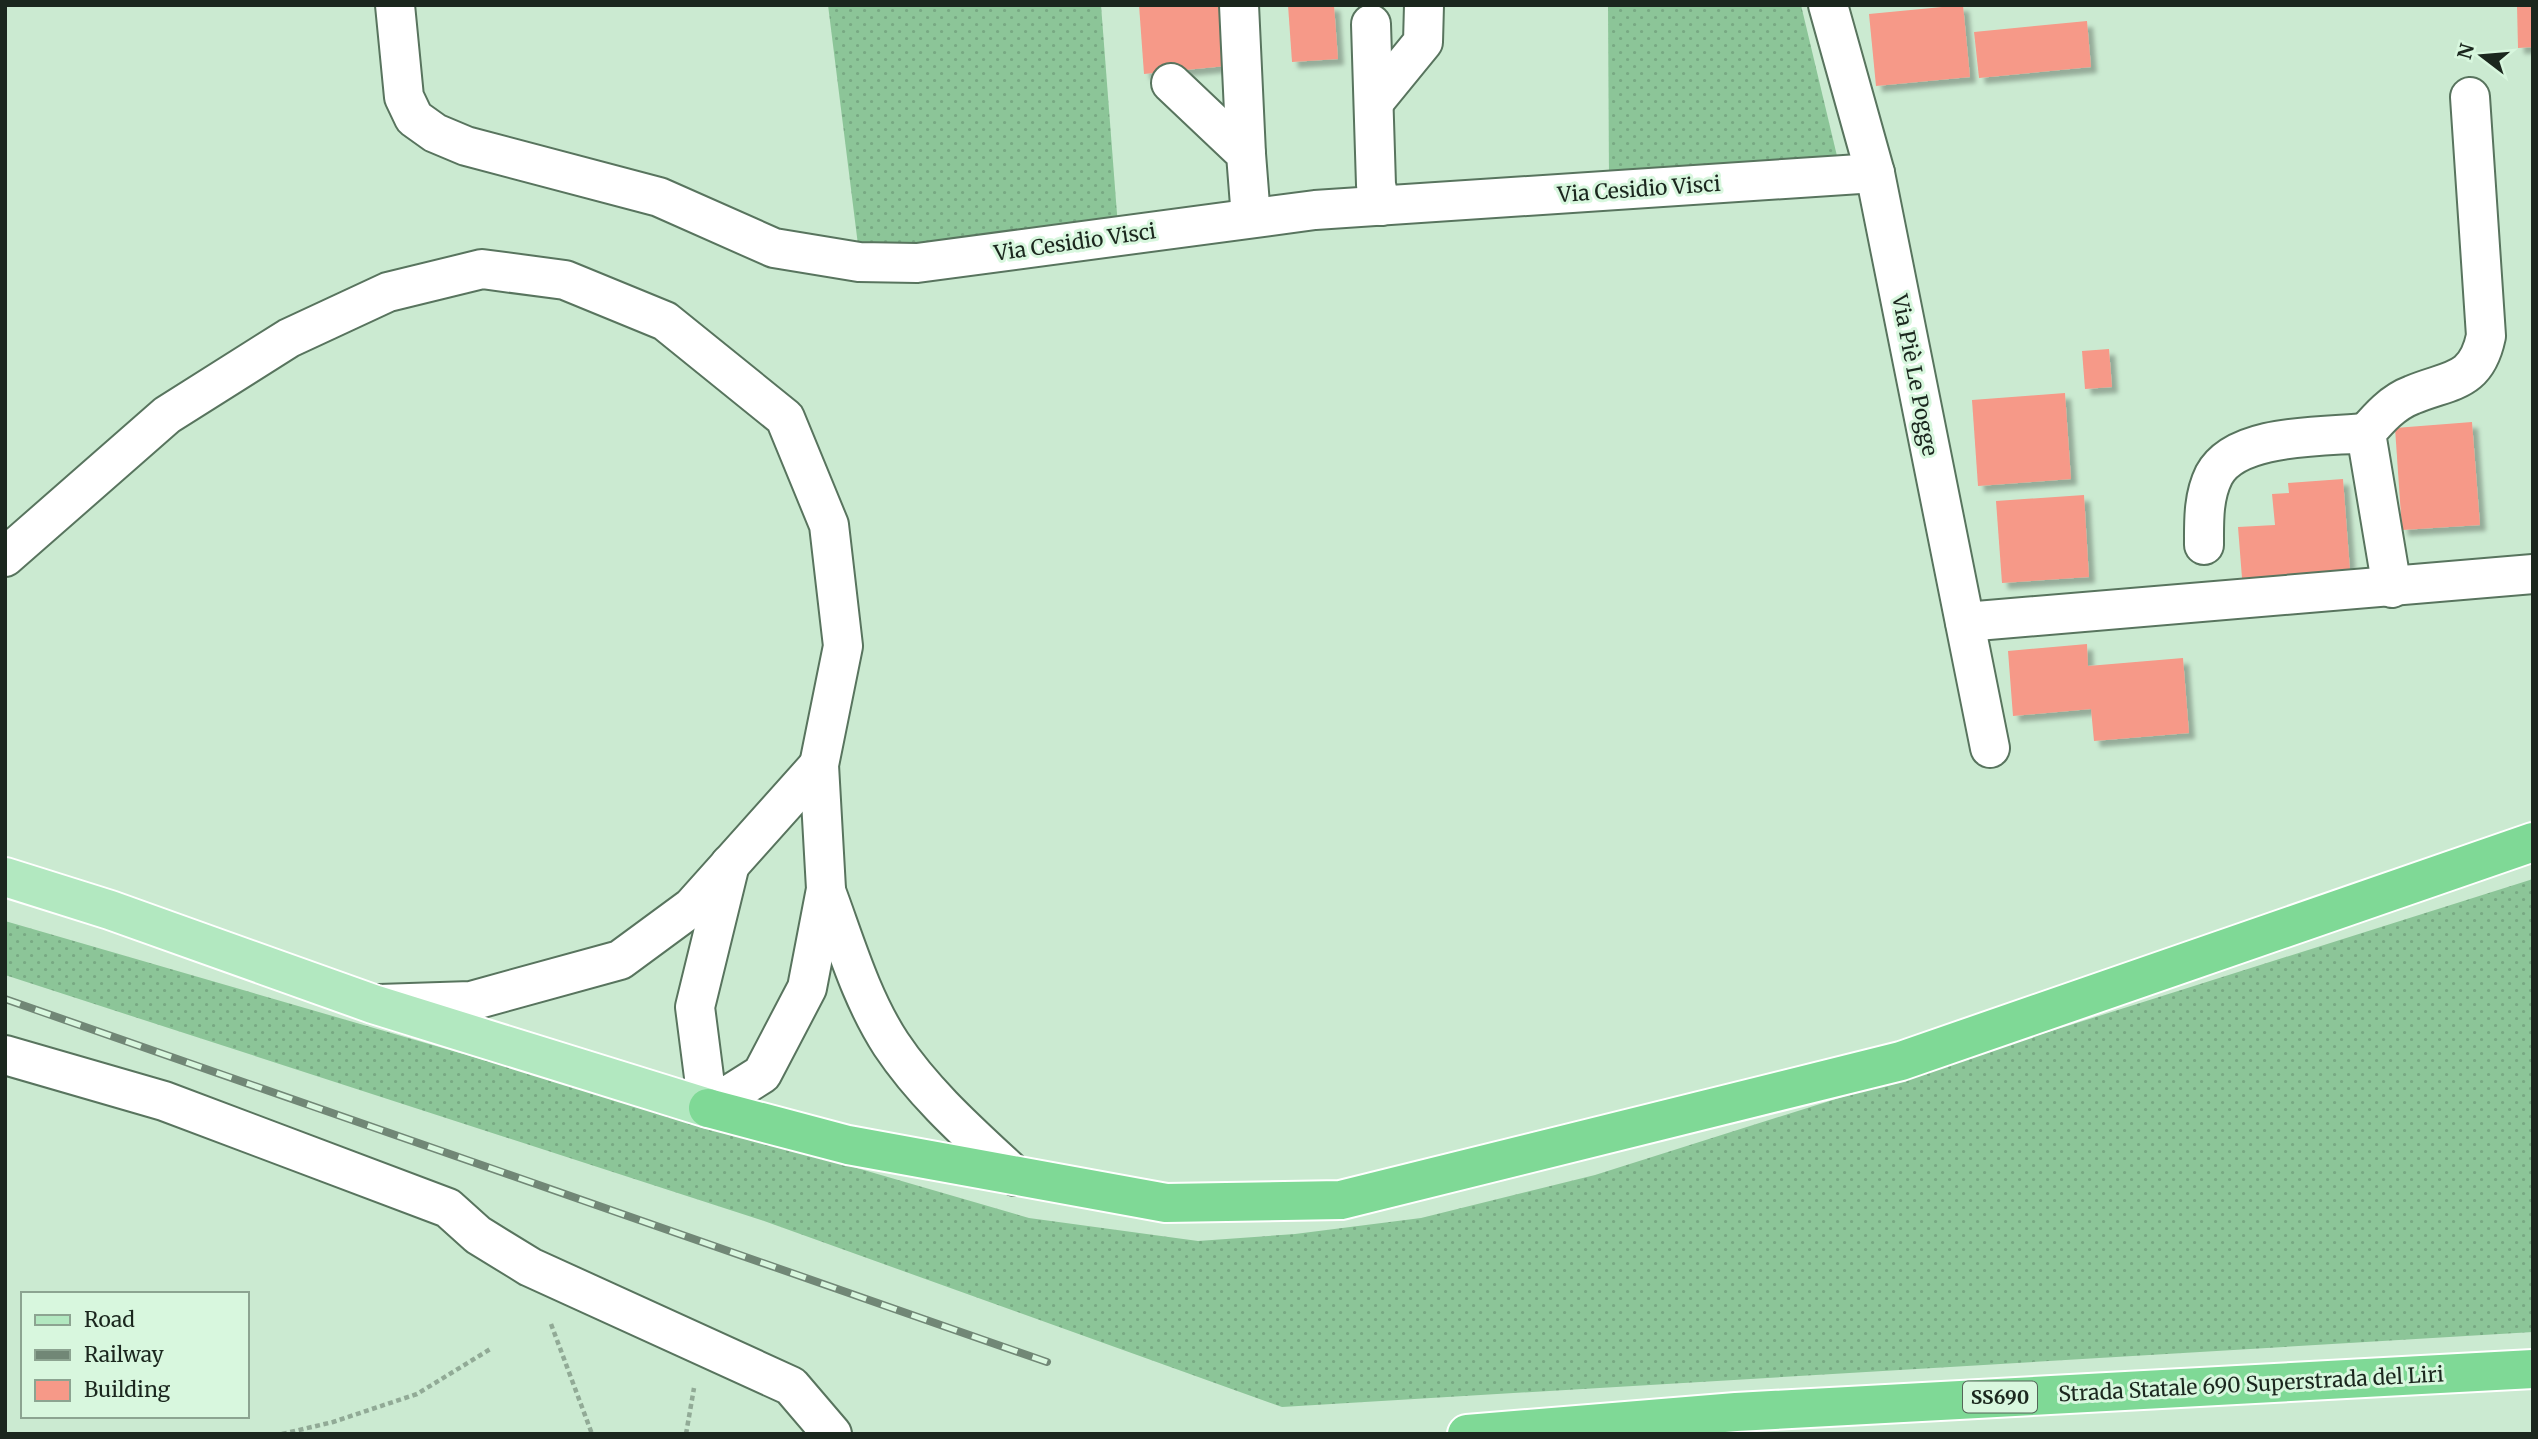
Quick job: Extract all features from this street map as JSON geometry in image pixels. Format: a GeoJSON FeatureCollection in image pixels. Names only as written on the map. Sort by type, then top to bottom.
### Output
{"type":"FeatureCollection","features":[{"type":"Feature","properties":{"kind":"highway"},"geometry":{"type":"LineString","coordinates":[[708,1108],[848,1145],[1166,1203],[1341,1200],[1545,1152],[1901,1061],[2533,842]]}},
{"type":"Feature","properties":{"kind":"highway"},"geometry":{"type":"LineString","coordinates":[[2467,1373],[2533,1363]]}},
{"type":"Feature","properties":{"kind":"highway","name":"Strada Statale 690 Superstrada del Liri"},"geometry":{"type":"LineString","coordinates":[[1467,1434],[1736,1412],[2533,1370]]}},
{"type":"Feature","properties":{"kind":"main road"},"geometry":{"type":"LineString","coordinates":[[5,877],[110,910],[373,1004],[708,1108]]}},
{"type":"Feature","properties":{"kind":"street","name":"Via Cesidio Visci"},"geometry":{"type":"LineString","coordinates":[[395,5],[404,97],[414,118],[435,133],[467,146],[659,197],[774,248],[859,262],[917,263],[1315,209],[1875,173]]}},
{"type":"Feature","properties":{"kind":"street"},"geometry":{"type":"LineString","coordinates":[[1239,5],[1251,218]]}},
{"type":"Feature","properties":{"kind":"street"},"geometry":{"type":"LineString","coordinates":[[1374,103],[1423,43],[1424,5]]}},
{"type":"Feature","properties":{"kind":"street","name":"Via Piè Le Pogge"},"geometry":{"type":"LineString","coordinates":[[1828,5],[1875,173],[1990,748]]}},
{"type":"Feature","properties":{"kind":"street"},"geometry":{"type":"LineString","coordinates":[[1371,23],[1376,185],[1381,206]]}},
{"type":"Feature","properties":{"kind":"street"},"geometry":{"type":"LineString","coordinates":[[1171,83],[1246,154]]}},
{"type":"Feature","properties":{"kind":"street"},"geometry":{"type":"LineString","coordinates":[[2204,545],[2208,493],[2221,464],[2232,454],[2257,444],[2366,433],[2395,404],[2410,395],[2461,378],[2473,368],[2482,353],[2486,320],[2470,97]]}},
{"type":"Feature","properties":{"kind":"street"},"geometry":{"type":"LineString","coordinates":[[5,557],[167,415],[289,338],[388,292],[482,269],[565,281],[665,321],[785,418],[829,525],[842,646],[819,765],[825,889],[807,988],[762,1074],[708,1108],[695,1007],[730,864]]}},
{"type":"Feature","properties":{"kind":"street"},"geometry":{"type":"LineString","coordinates":[[2366,433],[2392,588]]}},
{"type":"Feature","properties":{"kind":"street"},"geometry":{"type":"LineString","coordinates":[[1965,622],[2533,574]]}},
{"type":"Feature","properties":{"kind":"street"},"geometry":{"type":"LineString","coordinates":[[373,1004],[471,1001],[620,960],[692,907],[819,765]]}},
{"type":"Feature","properties":{"kind":"street"},"geometry":{"type":"LineString","coordinates":[[825,889],[857,975],[890,1043],[939,1105],[1015,1176]]}},
{"type":"Feature","properties":{"kind":"street"},"geometry":{"type":"LineString","coordinates":[[5,1055],[164,1101],[448,1208],[478,1235],[530,1267],[791,1386],[832,1434]]}},
{"type":"Feature","properties":{"kind":"path"},"geometry":{"type":"LineString","coordinates":[[530,1267],[592,1434]]}},
{"type":"Feature","properties":{"kind":"path"},"geometry":{"type":"LineString","coordinates":[[282,1434],[333,1422],[417,1394],[492,1348]]}},
{"type":"Feature","properties":{"kind":"green space"},"geometry":{"type":"Polygon","coordinates":[[[828,5],[1101,5],[1118,227],[907,252],[858,245],[828,5]]]}},
{"type":"Feature","properties":{"kind":"green space"},"geometry":{"type":"Polygon","coordinates":[[[1608,5],[1801,5],[1837,156],[1609,180],[1608,5]]]}},
{"type":"Feature","properties":{"kind":"green space"},"geometry":{"type":"Polygon","coordinates":[[[2533,879],[2533,1332],[1282,1407],[761,1220],[5,975],[5,921],[1029,1218],[1198,1241],[1295,1234],[1421,1218],[1595,1175],[2533,879]]]}},
{"type":"Feature","properties":{"kind":"building"},"geometry":{"type":"Polygon","coordinates":[[[1139,5],[1221,5],[1226,66],[1144,74],[1139,5]]]}},
{"type":"Feature","properties":{"kind":"building"},"geometry":{"type":"Polygon","coordinates":[[[1288,5],[1334,5],[1338,59],[1292,62],[1288,5]]]}},
{"type":"Feature","properties":{"kind":"building"},"geometry":{"type":"Polygon","coordinates":[[[1963,5],[1970,77],[1876,86],[1869,14],[1963,5]]]}},
{"type":"Feature","properties":{"kind":"building"},"geometry":{"type":"Polygon","coordinates":[[[2517,5],[2533,5],[2533,47],[2518,48],[2517,5]]]}},
{"type":"Feature","properties":{"kind":"building"},"geometry":{"type":"Polygon","coordinates":[[[2087,21],[2091,67],[1979,78],[1974,32],[2087,21]]]}},
{"type":"Feature","properties":{"kind":"building"},"geometry":{"type":"Polygon","coordinates":[[[2109,349],[2112,387],[2085,389],[2082,351],[2109,349]]]}},
{"type":"Feature","properties":{"kind":"building"},"geometry":{"type":"Polygon","coordinates":[[[2065,393],[2071,479],[1978,486],[1972,400],[2065,393]]]}},
{"type":"Feature","properties":{"kind":"building"},"geometry":{"type":"Polygon","coordinates":[[[2472,422],[2480,525],[2402,530],[2395,428],[2472,422]]]}},
{"type":"Feature","properties":{"kind":"building"},"geometry":{"type":"Polygon","coordinates":[[[2343,479],[2350,570],[2242,578],[2238,527],[2275,525],[2272,494],[2289,493],[2288,483],[2343,479]]]}},
{"type":"Feature","properties":{"kind":"building"},"geometry":{"type":"Polygon","coordinates":[[[2084,495],[2089,577],[2002,583],[1996,501],[2084,495]]]}},
{"type":"Feature","properties":{"kind":"building"},"geometry":{"type":"Polygon","coordinates":[[[2087,644],[2088,666],[2183,658],[2189,733],[2094,741],[2091,709],[2013,716],[2008,651],[2087,644]]]}},
{"type":"Feature","properties":{"kind":"railway"},"geometry":{"type":"LineString","coordinates":[[5,999],[1047,1362]]}}]}
